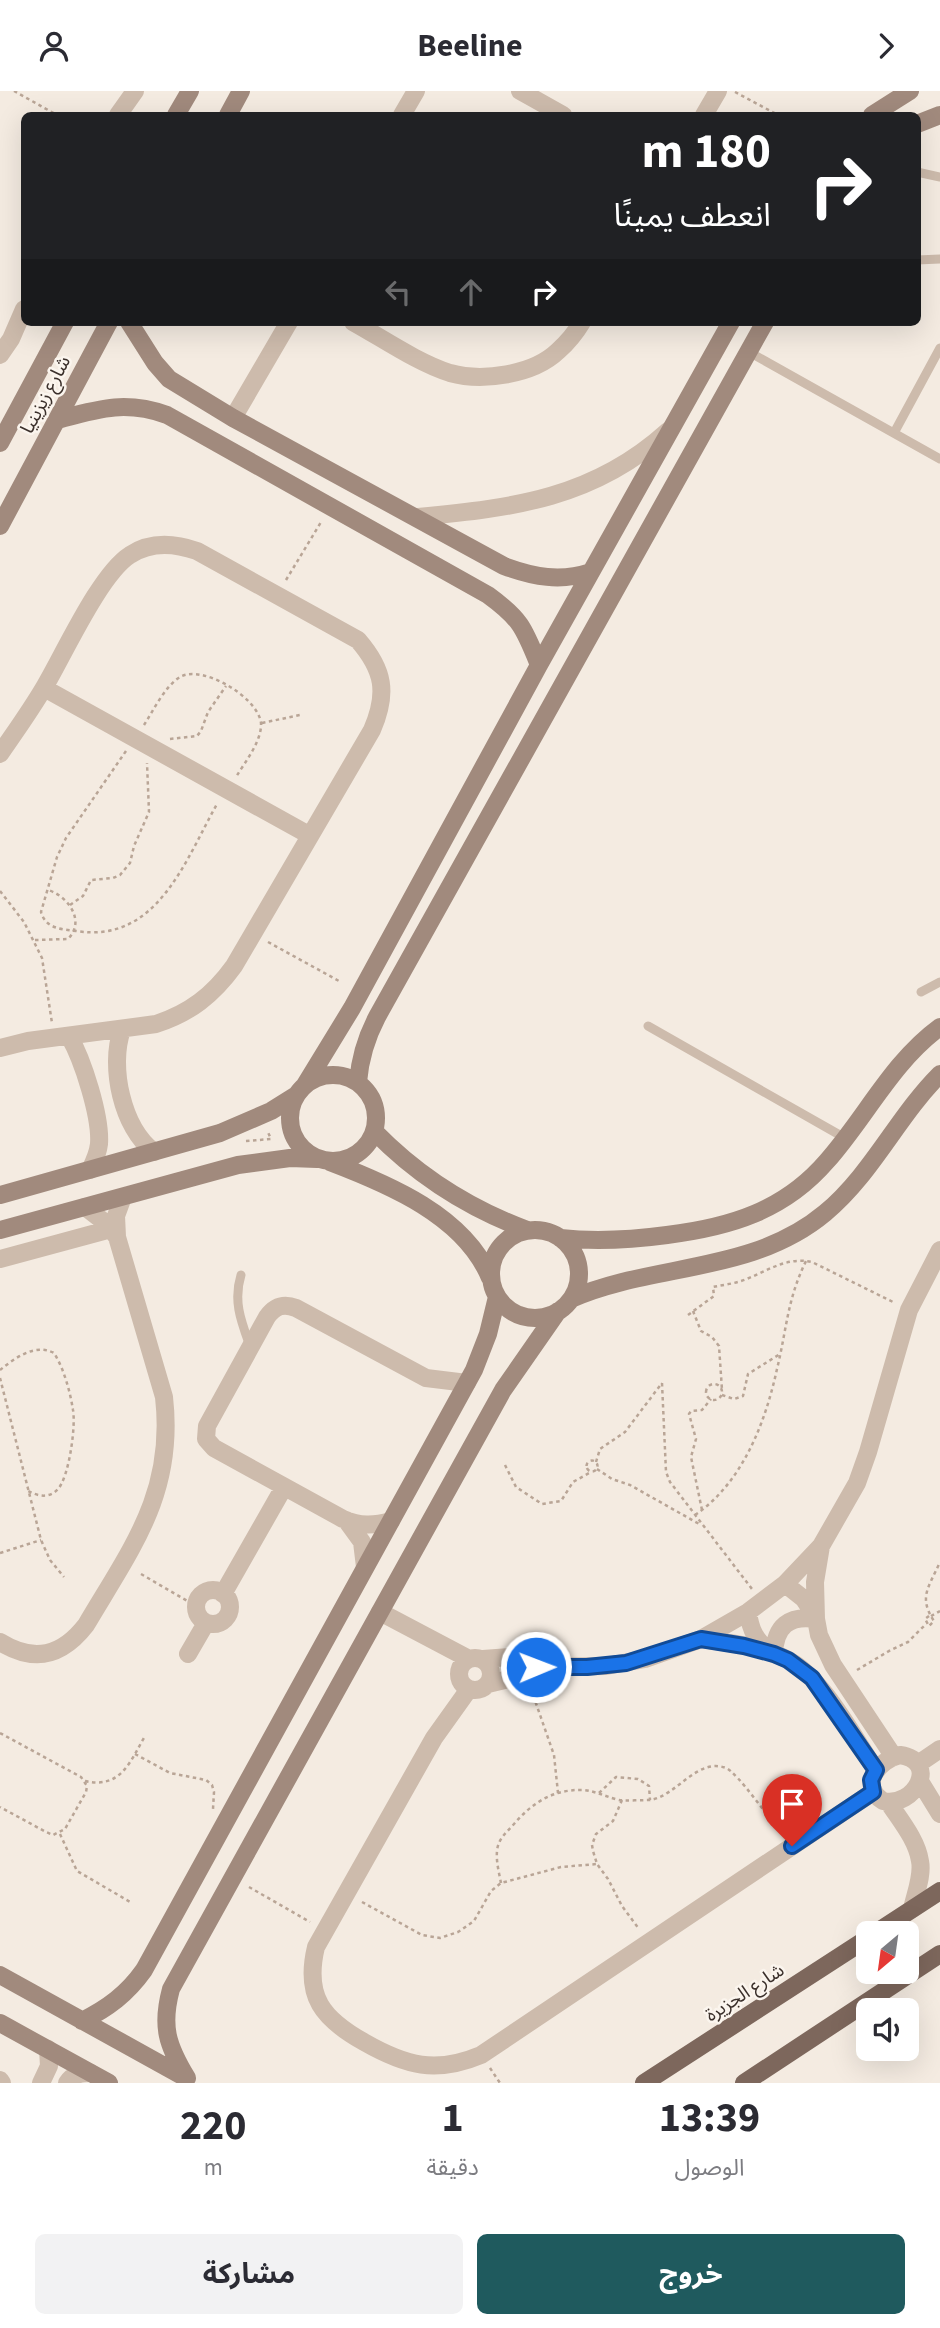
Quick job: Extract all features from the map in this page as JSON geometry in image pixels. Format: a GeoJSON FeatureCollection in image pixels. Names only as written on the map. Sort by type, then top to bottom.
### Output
{"type":"FeatureCollection","features":[{"type":"Feature","properties":{"kind":"main road"},"geometry":{"type":"LineString","coordinates":[[894,1921],[940,1891]]}},
{"type":"Feature","properties":{"kind":"main road","name":"شارع الجزيرة"},"geometry":{"type":"LineString","coordinates":[[644,2083],[856,1946]]}},
{"type":"Feature","properties":{"kind":"main road"},"geometry":{"type":"LineString","coordinates":[[744,2083],[935,1962]]}},
{"type":"Feature","properties":{"kind":"street"},"geometry":{"type":"LineString","coordinates":[[120,112],[135,91]]}},
{"type":"Feature","properties":{"kind":"street"},"geometry":{"type":"LineString","coordinates":[[180,112],[190,91]]}},
{"type":"Feature","properties":{"kind":"street"},"geometry":{"type":"LineString","coordinates":[[230,112],[241,91]]}},
{"type":"Feature","properties":{"kind":"street"},"geometry":{"type":"LineString","coordinates":[[404,112],[416,91]]}},
{"type":"Feature","properties":{"kind":"street"},"geometry":{"type":"LineString","coordinates":[[520,91],[558,112]]}},
{"type":"Feature","properties":{"kind":"street"},"geometry":{"type":"LineString","coordinates":[[706,112],[718,91]]}},
{"type":"Feature","properties":{"kind":"street"},"geometry":{"type":"LineString","coordinates":[[877,112],[911,91]]}},
{"type":"Feature","properties":{"kind":"street"},"geometry":{"type":"LineString","coordinates":[[921,122],[940,115]]}},
{"type":"Feature","properties":{"kind":"street"},"geometry":{"type":"LineString","coordinates":[[0,355],[11,339],[21,316]]}},
{"type":"Feature","properties":{"kind":"street","name":"شارع زيزينيا"},"geometry":{"type":"LineString","coordinates":[[0,443],[63,326]]}},
{"type":"Feature","properties":{"kind":"street","name":"شارع زيزينيا"},"geometry":{"type":"LineString","coordinates":[[0,526],[107,326]]}},
{"type":"Feature","properties":{"kind":"street"},"geometry":{"type":"LineString","coordinates":[[132,326],[155,363],[169,379],[233,418],[418,517],[503,566],[548,578],[572,578],[591,572]]}},
{"type":"Feature","properties":{"kind":"street"},"geometry":{"type":"LineString","coordinates":[[233,418],[287,326]]}},
{"type":"Feature","properties":{"kind":"street"},"geometry":{"type":"LineString","coordinates":[[360,326],[450,373],[487,377],[524,370],[557,353],[579,326]]}},
{"type":"Feature","properties":{"kind":"street"},"geometry":{"type":"LineString","coordinates":[[729,326],[539,665],[352,1008],[300,1090],[290,1110],[290,1125],[299,1145],[323,1160],[400,1193],[449,1224],[475,1249],[494,1289],[509,1309],[525,1317],[542,1317],[615,1283],[738,1258],[796,1233],[823,1215],[847,1194],[919,1094],[940,1074]]}},
{"type":"Feature","properties":{"kind":"street"},"geometry":{"type":"LineString","coordinates":[[358,1082],[367,1038],[377,1017],[763,326]]}},
{"type":"Feature","properties":{"kind":"street"},"geometry":{"type":"LineString","coordinates":[[57,420],[111,406],[149,409],[167,415],[488,595],[523,625],[539,665]]}},
{"type":"Feature","properties":{"kind":"street"},"geometry":{"type":"LineString","coordinates":[[418,517],[500,509],[539,501],[577,488],[613,471],[647,450],[674,426]]}},
{"type":"Feature","properties":{"kind":"street"},"geometry":{"type":"LineString","coordinates":[[0,754],[44,688],[104,583],[117,565],[145,547],[180,545],[197,551],[358,640],[371,655],[379,673],[382,692],[380,712],[372,730],[234,966],[218,988],[198,1006],[174,1018],[122,1030],[0,1048]]}},
{"type":"Feature","properties":{"kind":"street"},"geometry":{"type":"LineString","coordinates":[[44,688],[309,835]]}},
{"type":"Feature","properties":{"kind":"street"},"geometry":{"type":"LineString","coordinates":[[375,1132],[393,1151],[434,1184],[479,1211],[527,1230],[545,1231],[560,1238],[584,1241],[631,1240],[729,1224],[757,1214],[783,1200],[813,1175],[845,1138],[895,1071],[920,1042],[940,1027]]}},
{"type":"Feature","properties":{"kind":"street"},"geometry":{"type":"LineString","coordinates":[[122,1030],[116,1057],[122,1095],[136,1134],[155,1152]]}},
{"type":"Feature","properties":{"kind":"street"},"geometry":{"type":"LineString","coordinates":[[62,1037],[83,1068],[99,1137],[97,1154],[90,1170]]}},
{"type":"Feature","properties":{"kind":"street"},"geometry":{"type":"LineString","coordinates":[[0,1195],[246,1124],[317,1077],[331,1074],[358,1082],[368,1092],[374,1104],[377,1118],[375,1132],[368,1145],[345,1160],[290,1158],[251,1162],[0,1230]]}},
{"type":"Feature","properties":{"kind":"street"},"geometry":{"type":"LineString","coordinates":[[0,1641],[10,1648],[44,1654],[61,1649],[75,1639],[141,1532],[156,1495],[165,1456],[164,1397],[114,1233],[122,1197]]}},
{"type":"Feature","properties":{"kind":"street"},"geometry":{"type":"LineString","coordinates":[[85,1207],[114,1233]]}},
{"type":"Feature","properties":{"kind":"street"},"geometry":{"type":"LineString","coordinates":[[82,2021],[118,2000],[133,1986],[154,1952],[467,1383],[485,1343],[494,1289],[492,1264],[499,1248],[511,1236],[527,1230]]}},
{"type":"Feature","properties":{"kind":"street"},"geometry":{"type":"LineString","coordinates":[[0,1259],[114,1233]]}},
{"type":"Feature","properties":{"kind":"street"},"geometry":{"type":"LineString","coordinates":[[191,2081],[174,2057],[166,2035],[165,2011],[171,1989],[503,1390],[578,1284],[578,1267],[572,1251],[560,1238]]}},
{"type":"Feature","properties":{"kind":"street"},"geometry":{"type":"LineString","coordinates":[[531,1670],[510,1657],[476,1659],[460,1670],[463,1684],[475,1690],[531,1670],[626,1663],[701,1639],[755,1607],[785,1584],[821,1546],[850,1497],[863,1468],[909,1310],[940,1250]]}},
{"type":"Feature","properties":{"kind":"street"},"geometry":{"type":"LineString","coordinates":[[391,1521],[357,1525],[214,1448],[206,1439],[207,1426],[250,1347],[272,1310],[288,1305],[426,1378],[453,1409]]}},
{"type":"Feature","properties":{"kind":"street"},"geometry":{"type":"LineString","coordinates":[[426,1378],[467,1383]]}},
{"type":"Feature","properties":{"kind":"street"},"geometry":{"type":"LineString","coordinates":[[223,1594],[284,1487]]}},
{"type":"Feature","properties":{"kind":"street"},"geometry":{"type":"LineString","coordinates":[[346,1520],[362,1542],[365,1567]]}},
{"type":"Feature","properties":{"kind":"street"},"geometry":{"type":"LineString","coordinates":[[821,1546],[815,1582],[816,1619],[825,1651],[894,1757]]}},
{"type":"Feature","properties":{"kind":"street"},"geometry":{"type":"LineString","coordinates":[[785,1584],[804,1599],[816,1619]]}},
{"type":"Feature","properties":{"kind":"street"},"geometry":{"type":"LineString","coordinates":[[212,1590],[223,1594],[229,1604],[227,1616],[218,1623],[206,1623],[198,1616],[196,1606],[201,1595],[212,1590]]}},
{"type":"Feature","properties":{"kind":"street"},"geometry":{"type":"LineString","coordinates":[[755,1607],[750,1625],[763,1647],[774,1654]]}},
{"type":"Feature","properties":{"kind":"street"},"geometry":{"type":"LineString","coordinates":[[380,1612],[476,1659],[491,1670],[488,1684]]}},
{"type":"Feature","properties":{"kind":"street"},"geometry":{"type":"LineString","coordinates":[[774,1654],[774,1640],[780,1629],[790,1621],[803,1617],[816,1619]]}},
{"type":"Feature","properties":{"kind":"street"},"geometry":{"type":"LineString","coordinates":[[188,1654],[206,1623]]}},
{"type":"Feature","properties":{"kind":"street"},"geometry":{"type":"LineString","coordinates":[[701,1639],[744,1646],[788,1660],[812,1678],[876,1770]]}},
{"type":"Feature","properties":{"kind":"street"},"geometry":{"type":"LineString","coordinates":[[469,1689],[434,1738],[316,1947],[312,1965],[312,1984],[318,2002],[328,2018],[342,2030],[382,2053],[415,2065],[457,2063],[481,2055],[873,1792]]}},
{"type":"Feature","properties":{"kind":"street"},"geometry":{"type":"LineString","coordinates":[[918,1763],[940,1749]]}},
{"type":"Feature","properties":{"kind":"street"},"geometry":{"type":"LineString","coordinates":[[907,1756],[918,1763],[922,1777],[917,1789],[898,1801],[889,1803],[873,1792],[871,1780],[876,1770],[894,1757],[907,1756]]}},
{"type":"Feature","properties":{"kind":"street"},"geometry":{"type":"LineString","coordinates":[[921,1783],[940,1814]]}},
{"type":"Feature","properties":{"kind":"street"},"geometry":{"type":"LineString","coordinates":[[889,1803],[911,1836],[920,1860],[912,1909]]}},
{"type":"Feature","properties":{"kind":"street"},"geometry":{"type":"LineString","coordinates":[[154,1952],[183,1968]]}},
{"type":"Feature","properties":{"kind":"street"},"geometry":{"type":"LineString","coordinates":[[0,1975],[191,2081]]}},
{"type":"Feature","properties":{"kind":"street"},"geometry":{"type":"LineString","coordinates":[[0,2023],[110,2083]]}},
{"type":"Feature","properties":{"kind":"street"},"geometry":{"type":"LineString","coordinates":[[41,2083],[49,2066],[48,2049]]}},
{"type":"Feature","properties":{"kind":"street"},"geometry":{"type":"LineString","coordinates":[[67,2083],[81,2073],[92,2073]]}},
{"type":"Feature","properties":{"kind":"lane"},"geometry":{"type":"LineString","coordinates":[[921,173],[940,177]]}},
{"type":"Feature","properties":{"kind":"lane"},"geometry":{"type":"LineString","coordinates":[[921,260],[940,258]]}},
{"type":"Feature","properties":{"kind":"lane"},"geometry":{"type":"LineString","coordinates":[[894,433],[940,348]]}},
{"type":"Feature","properties":{"kind":"lane"},"geometry":{"type":"LineString","coordinates":[[749,352],[940,459]]}},
{"type":"Feature","properties":{"kind":"lane"},"geometry":{"type":"LineString","coordinates":[[921,992],[940,982]]}},
{"type":"Feature","properties":{"kind":"lane"},"geometry":{"type":"LineString","coordinates":[[648,1026],[845,1138]]}},
{"type":"Feature","properties":{"kind":"lane"},"geometry":{"type":"LineString","coordinates":[[241,1275],[237,1287],[238,1312],[250,1347]]}},
{"type":"Feature","properties":{"kind":"path"},"geometry":{"type":"LineString","coordinates":[[14,91],[52,112]]}},
{"type":"Feature","properties":{"kind":"path"},"geometry":{"type":"LineString","coordinates":[[733,91],[772,112]]}},
{"type":"Feature","properties":{"kind":"path"},"geometry":{"type":"LineString","coordinates":[[277,595],[321,522]]}},
{"type":"Feature","properties":{"kind":"path"},"geometry":{"type":"LineString","coordinates":[[187,673],[200,673],[226,686],[247,698],[257,709],[261,723],[256,742],[171,885],[149,912],[130,925],[108,932],[73,931],[49,925],[41,912],[57,857],[66,838],[147,745],[176,679],[187,673]]}},
{"type":"Feature","properties":{"kind":"path"},"geometry":{"type":"LineString","coordinates":[[147,745],[197,736],[208,712],[226,686]]}},
{"type":"Feature","properties":{"kind":"path"},"geometry":{"type":"LineString","coordinates":[[261,723],[300,715]]}},
{"type":"Feature","properties":{"kind":"path"},"geometry":{"type":"LineString","coordinates":[[70,905],[83,896],[90,880],[113,879],[130,863],[134,846],[149,812],[147,745]]}},
{"type":"Feature","properties":{"kind":"path"},"geometry":{"type":"LineString","coordinates":[[33,940],[68,939],[73,931],[75,922],[70,905],[57,892],[48,890]]}},
{"type":"Feature","properties":{"kind":"path"},"geometry":{"type":"LineString","coordinates":[[0,891],[13,906],[42,958],[62,1037]]}},
{"type":"Feature","properties":{"kind":"path"},"geometry":{"type":"LineString","coordinates":[[252,934],[339,981]]}},
{"type":"Feature","properties":{"kind":"path"},"geometry":{"type":"LineString","coordinates":[[688,1315],[714,1296],[713,1287],[741,1281],[787,1261],[806,1261],[909,1310]]}},
{"type":"Feature","properties":{"kind":"path"},"geometry":{"type":"LineString","coordinates":[[695,1515],[713,1502],[730,1484],[743,1463],[767,1406],[788,1308],[806,1261]]}},
{"type":"Feature","properties":{"kind":"path"},"geometry":{"type":"LineString","coordinates":[[693,1311],[701,1331],[712,1337],[719,1346],[722,1392],[718,1399],[712,1399],[706,1394],[710,1385],[719,1385],[722,1392],[734,1399],[743,1396],[746,1379],[751,1371],[780,1354]]}},
{"type":"Feature","properties":{"kind":"path"},"geometry":{"type":"LineString","coordinates":[[0,1370],[27,1353],[46,1349],[54,1353],[67,1383],[74,1412],[73,1441],[60,1488],[50,1495],[39,1496],[28,1491]]}},
{"type":"Feature","properties":{"kind":"path"},"geometry":{"type":"LineString","coordinates":[[0,1378],[41,1540],[50,1560],[64,1577]]}},
{"type":"Feature","properties":{"kind":"path"},"geometry":{"type":"LineString","coordinates":[[597,1469],[600,1449],[625,1432],[662,1383],[666,1472],[670,1482],[704,1527],[755,1607]]}},
{"type":"Feature","properties":{"kind":"path"},"geometry":{"type":"LineString","coordinates":[[702,1510],[691,1457],[696,1439],[689,1414],[691,1411],[702,1410],[712,1399]]}},
{"type":"Feature","properties":{"kind":"path"},"geometry":{"type":"LineString","coordinates":[[591,1472],[586,1468],[586,1464],[596,1462]]}},
{"type":"Feature","properties":{"kind":"path"},"geometry":{"type":"LineString","coordinates":[[505,1465],[516,1487],[542,1504],[561,1501],[573,1482],[597,1469]]}},
{"type":"Feature","properties":{"kind":"path"},"geometry":{"type":"LineString","coordinates":[[597,1469],[704,1527]]}},
{"type":"Feature","properties":{"kind":"path"},"geometry":{"type":"LineString","coordinates":[[0,1553],[41,1540]]}},
{"type":"Feature","properties":{"kind":"path"},"geometry":{"type":"LineString","coordinates":[[844,1679],[908,1642],[926,1624],[933,1623],[925,1599],[926,1590],[940,1562]]}},
{"type":"Feature","properties":{"kind":"path"},"geometry":{"type":"LineString","coordinates":[[141,1574],[196,1606]]}},
{"type":"Feature","properties":{"kind":"path"},"geometry":{"type":"LineString","coordinates":[[926,1624],[925,1619],[940,1611]]}},
{"type":"Feature","properties":{"kind":"path"},"geometry":{"type":"LineString","coordinates":[[531,1670],[554,1755],[558,1793]]}},
{"type":"Feature","properties":{"kind":"path"},"geometry":{"type":"LineString","coordinates":[[0,1733],[85,1780],[103,1783],[112,1780],[126,1769],[145,1736]]}},
{"type":"Feature","properties":{"kind":"path"},"geometry":{"type":"LineString","coordinates":[[135,1754],[170,1773],[206,1780],[212,1785],[214,1792],[212,1815]]}},
{"type":"Feature","properties":{"kind":"path"},"geometry":{"type":"LineString","coordinates":[[501,1883],[497,1852],[499,1841],[525,1811],[538,1801],[558,1793],[583,1790],[622,1800],[650,1800],[668,1793],[696,1772],[716,1766],[725,1768],[739,1778],[792,1846]]}},
{"type":"Feature","properties":{"kind":"path"},"geometry":{"type":"LineString","coordinates":[[599,1793],[616,1777],[638,1779],[649,1787],[650,1800]]}},
{"type":"Feature","properties":{"kind":"path"},"geometry":{"type":"LineString","coordinates":[[0,1807],[46,1832],[53,1835],[60,1833],[86,1792],[85,1780]]}},
{"type":"Feature","properties":{"kind":"path"},"geometry":{"type":"LineString","coordinates":[[622,1800],[613,1821],[593,1839],[593,1851],[597,1864],[622,1906],[650,1942]]}},
{"type":"Feature","properties":{"kind":"path"},"geometry":{"type":"LineString","coordinates":[[60,1833],[77,1871],[132,1903]]}},
{"type":"Feature","properties":{"kind":"path"},"geometry":{"type":"LineString","coordinates":[[346,1894],[422,1935],[440,1938],[458,1932],[474,1921],[491,1891],[501,1883],[561,1867],[597,1864]]}},
{"type":"Feature","properties":{"kind":"path"},"geometry":{"type":"LineString","coordinates":[[249,1887],[326,1931]]}},
{"type":"Feature","properties":{"kind":"route"},"geometry":{"type":"LineString","coordinates":[[536,1667],[587,1667],[626,1663],[701,1639],[774,1654],[801,1668],[812,1678],[876,1770],[871,1780],[873,1792],[792,1846]]}}]}
